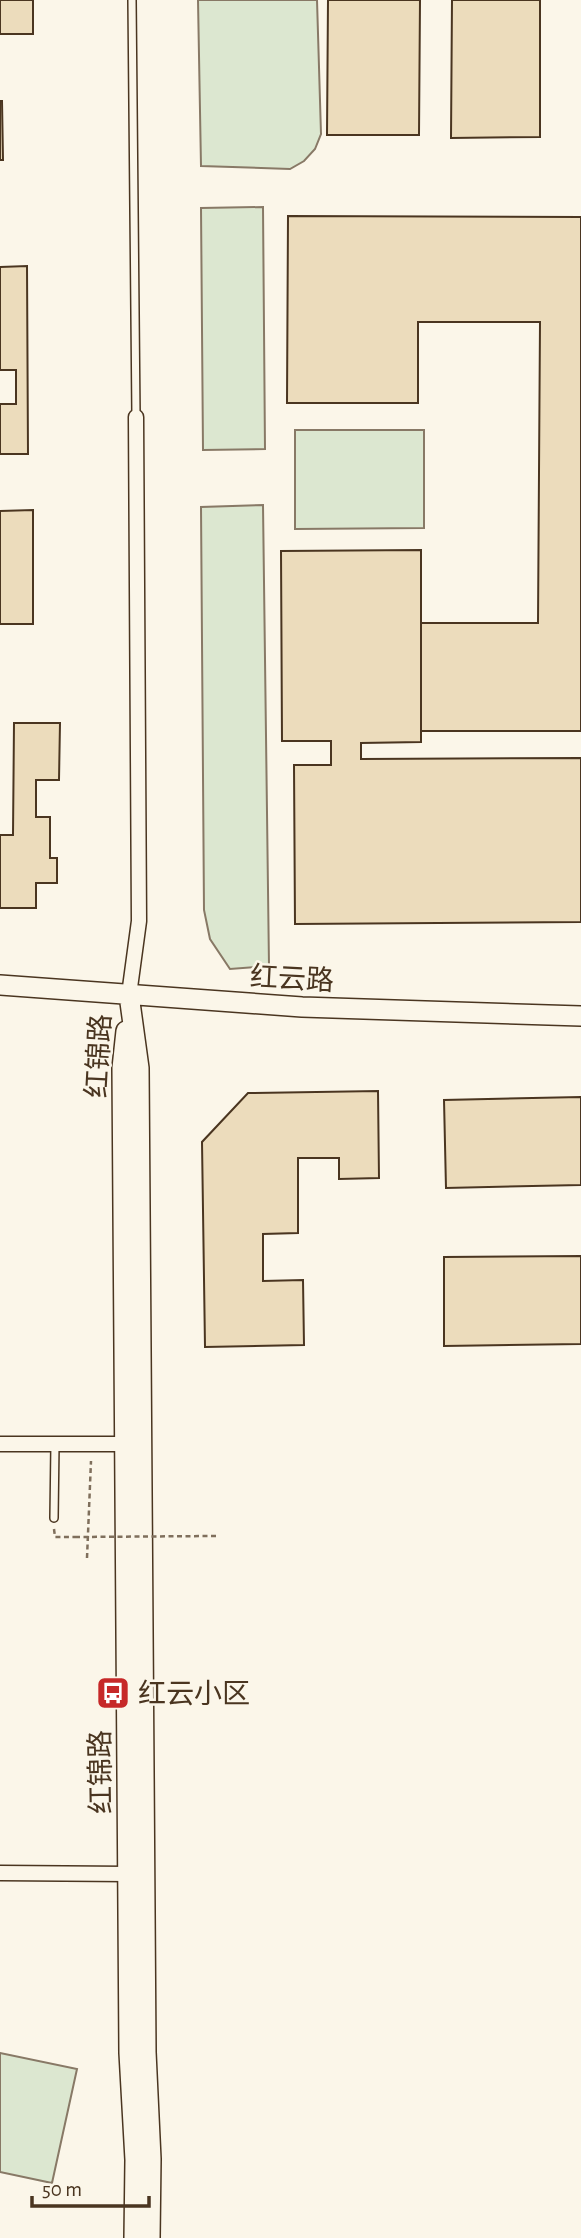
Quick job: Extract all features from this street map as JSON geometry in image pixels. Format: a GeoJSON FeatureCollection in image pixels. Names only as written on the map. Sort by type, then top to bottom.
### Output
{"type":"FeatureCollection","features":[{"type":"Feature","properties":{"kind":"street"},"geometry":{"type":"LineString","coordinates":[[129,995],[139,921],[136,416]]}},
{"type":"Feature","properties":{"kind":"street","name":"红云路"},"geometry":{"type":"LineString","coordinates":[[0,985],[302,1007],[581,1016]]}},
{"type":"Feature","properties":{"kind":"street","name":"红锦路"},"geometry":{"type":"LineString","coordinates":[[129,995],[122,1068],[130,1874],[129,2053],[135,2160],[134,2238]]}},
{"type":"Feature","properties":{"kind":"street","name":"红锦路"},"geometry":{"type":"LineString","coordinates":[[129,995],[139,1068],[146,2052],[151,2159],[150,2238]]}},
{"type":"Feature","properties":{"kind":"street"},"geometry":{"type":"LineString","coordinates":[[0,1444],[125,1444]]}},
{"type":"Feature","properties":{"kind":"street"},"geometry":{"type":"LineString","coordinates":[[0,1873],[130,1874]]}},
{"type":"Feature","properties":{"kind":"lane"},"geometry":{"type":"LineString","coordinates":[[132,0],[136,416]]}},
{"type":"Feature","properties":{"kind":"lane"},"geometry":{"type":"LineString","coordinates":[[54,1518],[55,1444]]}},
{"type":"Feature","properties":{"kind":"path"},"geometry":{"type":"LineString","coordinates":[[87,1558],[91,1461]]}},
{"type":"Feature","properties":{"kind":"path"},"geometry":{"type":"LineString","coordinates":[[54,1518],[55,1537],[216,1536]]}},
{"type":"Feature","properties":{"kind":"green space"},"geometry":{"type":"Polygon","coordinates":[[[198,0],[317,0],[321,134],[315,149],[304,161],[290,169],[201,166],[198,0]]]}},
{"type":"Feature","properties":{"kind":"green space"},"geometry":{"type":"Polygon","coordinates":[[[263,207],[265,449],[203,450],[201,208],[263,207]]]}},
{"type":"Feature","properties":{"kind":"green space"},"geometry":{"type":"Polygon","coordinates":[[[295,430],[424,430],[424,528],[295,529],[295,430]]]}},
{"type":"Feature","properties":{"kind":"green space"},"geometry":{"type":"Polygon","coordinates":[[[263,505],[269,966],[230,969],[210,939],[204,910],[201,507],[263,505]]]}},
{"type":"Feature","properties":{"kind":"green space"},"geometry":{"type":"Polygon","coordinates":[[[0,2053],[77,2069],[52,2183],[0,2172],[0,2053]]]}},
{"type":"Feature","properties":{"kind":"building"},"geometry":{"type":"Polygon","coordinates":[[[0,0],[33,0],[33,34],[0,34],[0,0]]]}},
{"type":"Feature","properties":{"kind":"building"},"geometry":{"type":"Polygon","coordinates":[[[328,0],[420,0],[419,135],[327,135],[328,0]]]}},
{"type":"Feature","properties":{"kind":"building"},"geometry":{"type":"Polygon","coordinates":[[[452,0],[540,0],[540,137],[451,138],[452,0]]]}},
{"type":"Feature","properties":{"kind":"building"},"geometry":{"type":"Polygon","coordinates":[[[2,101],[3,160],[0,160],[2,101]]]}},
{"type":"Feature","properties":{"kind":"building"},"geometry":{"type":"Polygon","coordinates":[[[288,216],[581,217],[581,731],[421,731],[421,623],[538,623],[540,322],[418,322],[418,403],[287,403],[288,216]]]}},
{"type":"Feature","properties":{"kind":"building"},"geometry":{"type":"Polygon","coordinates":[[[27,266],[28,454],[0,454],[0,404],[16,404],[16,370],[0,370],[0,267],[27,266]]]}},
{"type":"Feature","properties":{"kind":"building"},"geometry":{"type":"Polygon","coordinates":[[[33,510],[33,624],[0,624],[0,511],[33,510]]]}},
{"type":"Feature","properties":{"kind":"building"},"geometry":{"type":"Polygon","coordinates":[[[421,550],[421,742],[361,743],[361,759],[581,758],[581,922],[295,924],[294,765],[331,765],[331,741],[282,741],[281,551],[421,550]]]}},
{"type":"Feature","properties":{"kind":"building"},"geometry":{"type":"Polygon","coordinates":[[[14,723],[60,723],[59,780],[36,780],[36,817],[50,817],[50,858],[57,858],[57,883],[36,883],[36,908],[0,908],[0,835],[13,835],[14,723]]]}},
{"type":"Feature","properties":{"kind":"building"},"geometry":{"type":"Polygon","coordinates":[[[378,1091],[379,1178],[339,1179],[339,1158],[298,1158],[298,1233],[263,1234],[263,1281],[303,1280],[304,1345],[205,1347],[202,1142],[248,1093],[378,1091]]]}},
{"type":"Feature","properties":{"kind":"building"},"geometry":{"type":"Polygon","coordinates":[[[581,1097],[581,1185],[446,1188],[444,1100],[581,1097]]]}},
{"type":"Feature","properties":{"kind":"building"},"geometry":{"type":"Polygon","coordinates":[[[581,1256],[581,1344],[444,1346],[444,1257],[581,1256]]]}},
{"type":"Feature","properties":{"kind":"place","name":"红云小区"},"geometry":{"type":"Point","coordinates":[113,1693]}}]}
